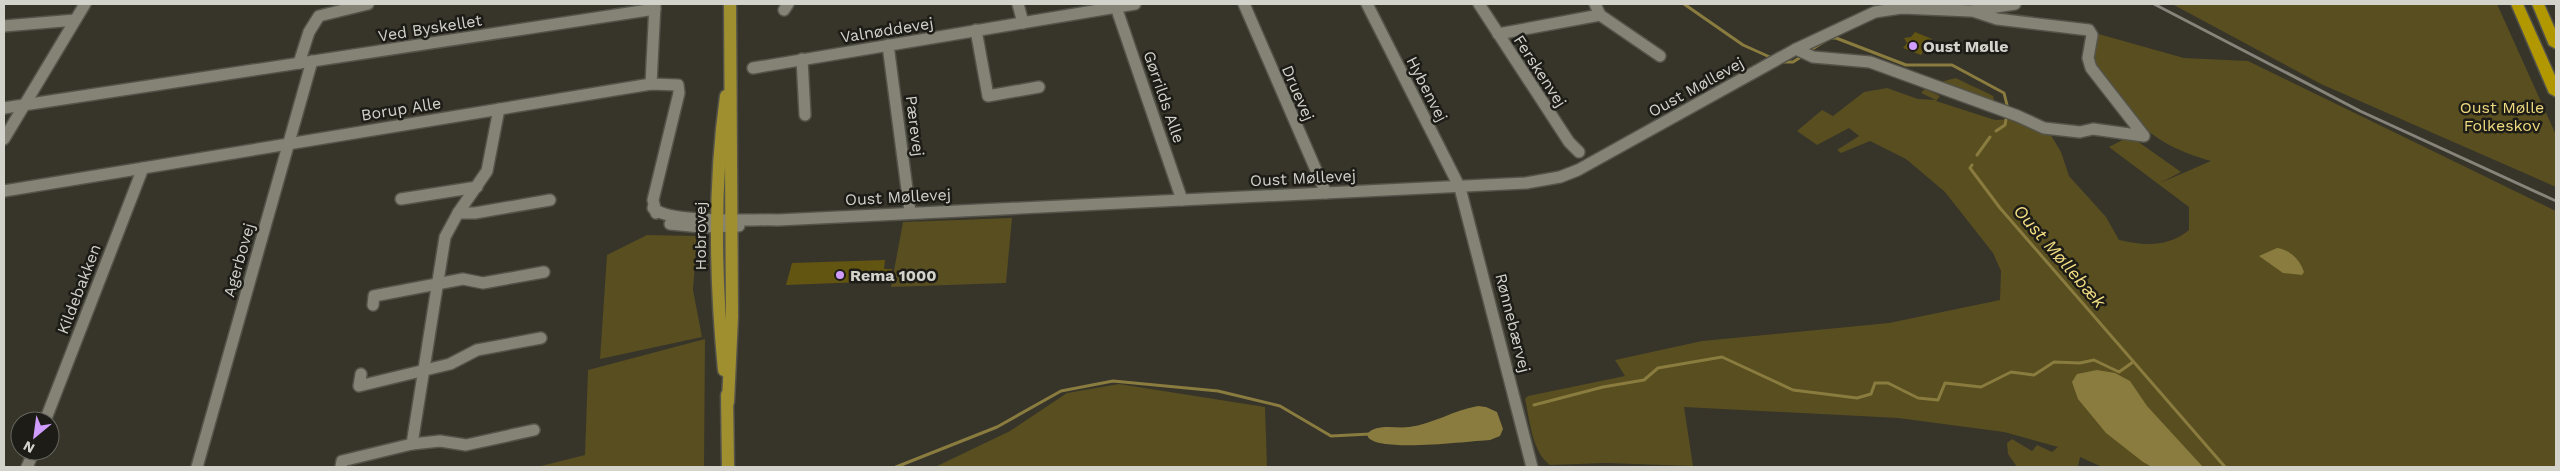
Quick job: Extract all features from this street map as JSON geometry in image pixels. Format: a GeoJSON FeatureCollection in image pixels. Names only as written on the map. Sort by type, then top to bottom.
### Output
{"type":"FeatureCollection","features":[{"type":"Feature","properties":{"kind":"highway"},"geometry":{"type":"LineString","coordinates":[[2517,4],[2556,93]]}},
{"type":"Feature","properties":{"kind":"highway"},"geometry":{"type":"LineString","coordinates":[[2538,4],[2556,45]]}},
{"type":"Feature","properties":{"kind":"main road","name":"Hobrovej"},"geometry":{"type":"LineString","coordinates":[[728,467],[728,402],[732,333],[730,4]]}},
{"type":"Feature","properties":{"kind":"main road","name":"Hobrovej"},"geometry":{"type":"LineString","coordinates":[[728,402],[720,336],[716,222],[722,120],[730,71]]}},
{"type":"Feature","properties":{"kind":"street"},"geometry":{"type":"LineString","coordinates":[[4,139],[85,4]]}},
{"type":"Feature","properties":{"kind":"street"},"geometry":{"type":"LineString","coordinates":[[299,63],[309,32],[319,16],[368,4]]}},
{"type":"Feature","properties":{"kind":"street"},"geometry":{"type":"LineString","coordinates":[[1018,4],[1024,23]]}},
{"type":"Feature","properties":{"kind":"street","name":"Valnøddevej"},"geometry":{"type":"LineString","coordinates":[[753,68],[1024,23],[1116,5],[1135,4]]}},
{"type":"Feature","properties":{"kind":"street","name":"Druevej"},"geometry":{"type":"LineString","coordinates":[[1244,4],[1326,193]]}},
{"type":"Feature","properties":{"kind":"street","name":"Hybenvej"},"geometry":{"type":"LineString","coordinates":[[1367,4],[1460,188]]}},
{"type":"Feature","properties":{"kind":"street","name":"Ferskenvej"},"geometry":{"type":"LineString","coordinates":[[1479,4],[1569,142],[1579,152]]}},
{"type":"Feature","properties":{"kind":"street"},"geometry":{"type":"LineString","coordinates":[[1596,4],[1600,15]]}},
{"type":"Feature","properties":{"kind":"street","name":"Oust Møllevej"},"geometry":{"type":"LineString","coordinates":[[716,222],[732,222],[750,226],[778,220],[910,212],[1460,188],[1526,183],[1560,177],[1578,170],[1796,49],[1887,9],[1971,11],[2015,4]]}},
{"type":"Feature","properties":{"kind":"street","name":"Gørrilds Alle"},"geometry":{"type":"LineString","coordinates":[[1116,5],[1182,200]]}},
{"type":"Feature","properties":{"kind":"street"},"geometry":{"type":"LineString","coordinates":[[651,84],[655,6]]}},
{"type":"Feature","properties":{"kind":"street","name":"Ved Byskellet"},"geometry":{"type":"LineString","coordinates":[[4,108],[655,6]]}},
{"type":"Feature","properties":{"kind":"street","name":"Oust Møllevej"},"geometry":{"type":"LineString","coordinates":[[1796,49],[1813,57],[1870,62],[2018,116],[2031,124],[2053,130],[2080,132],[2094,129],[2144,136],[2091,68],[2088,58],[2092,35],[2089,30],[1997,19],[1971,11]]}},
{"type":"Feature","properties":{"kind":"street"},"geometry":{"type":"LineString","coordinates":[[1498,34],[1600,15],[1660,56]]}},
{"type":"Feature","properties":{"kind":"street"},"geometry":{"type":"LineString","coordinates":[[4,26],[74,20]]}},
{"type":"Feature","properties":{"kind":"street"},"geometry":{"type":"LineString","coordinates":[[976,30],[988,96],[1039,87]]}},
{"type":"Feature","properties":{"kind":"street","name":"Pærevej"},"geometry":{"type":"LineString","coordinates":[[888,45],[910,212]]}},
{"type":"Feature","properties":{"kind":"street"},"geometry":{"type":"LineString","coordinates":[[802,59],[805,115]]}},
{"type":"Feature","properties":{"kind":"street","name":"Agerbovej"},"geometry":{"type":"LineString","coordinates":[[197,467],[312,61]]}},
{"type":"Feature","properties":{"kind":"street","name":"Borup Alle"},"geometry":{"type":"LineString","coordinates":[[4,191],[651,84],[675,83],[679,89],[677,107],[653,200],[653,208],[667,223],[716,222]]}},
{"type":"Feature","properties":{"kind":"street"},"geometry":{"type":"LineString","coordinates":[[412,444],[436,283],[445,237],[458,213],[478,187],[487,171],[492,154],[499,109]]}},
{"type":"Feature","properties":{"kind":"street","name":"Kildebakken"},"geometry":{"type":"LineString","coordinates":[[49,411],[142,168]]}},
{"type":"Feature","properties":{"kind":"street"},"geometry":{"type":"LineString","coordinates":[[401,199],[478,187]]}},
{"type":"Feature","properties":{"kind":"street","name":"Rønnebærvej"},"geometry":{"type":"LineString","coordinates":[[1460,188],[1532,467]]}},
{"type":"Feature","properties":{"kind":"street"},"geometry":{"type":"LineString","coordinates":[[458,213],[475,213],[550,200]]}},
{"type":"Feature","properties":{"kind":"street"},"geometry":{"type":"LineString","coordinates":[[373,305],[374,296],[436,283],[463,279],[482,283],[544,272]]}},
{"type":"Feature","properties":{"kind":"street"},"geometry":{"type":"LineString","coordinates":[[361,374],[358,386],[450,364],[477,350],[541,338]]}},
{"type":"Feature","properties":{"kind":"street"},"geometry":{"type":"LineString","coordinates":[[341,467],[342,461],[412,444],[440,441],[466,445],[534,430]]}},
{"type":"Feature","properties":{"kind":"green space","name":"Oust Mølle Folkeskov"},"geometry":{"type":"Polygon","coordinates":[[[2172,4],[2497,4],[2556,135],[2556,187],[2321,84],[2172,4]]]}},
{"type":"Feature","properties":{"kind":"green space"},"geometry":{"type":"Polygon","coordinates":[[[2095,33],[2184,58],[2248,61],[2556,211],[2556,467],[2102,467],[2080,457],[2078,467],[2017,467],[2008,454],[2007,443],[2012,439],[2032,451],[2037,445],[2052,452],[2058,447],[2004,432],[1898,418],[1684,407],[1693,466],[1606,463],[1550,465],[1544,459],[1535,444],[1525,399],[1528,396],[1625,376],[1615,360],[1702,341],[1889,323],[2000,300],[2001,271],[1993,253],[1945,192],[1906,159],[1870,141],[1841,153],[1837,150],[1859,136],[1849,128],[1817,145],[1797,131],[1822,110],[1833,116],[1864,92],[1887,88],[1918,99],[1936,100],[1921,93],[1925,89],[1940,96],[1936,101],[1995,120],[2016,119],[2049,132],[2061,152],[2069,176],[2106,217],[2119,240],[2156,244],[2173,240],[2189,230],[2189,207],[2109,147],[2130,136],[2181,172],[2160,183],[2211,161],[2169,145],[2140,124],[2128,112],[2091,62],[2095,33]]]}},
{"type":"Feature","properties":{"kind":"green space"},"geometry":{"type":"Polygon","coordinates":[[[1956,78],[1993,96],[1995,104],[1936,83],[1956,78]]]}},
{"type":"Feature","properties":{"kind":"green space"},"geometry":{"type":"Polygon","coordinates":[[[1012,218],[1006,283],[891,287],[903,222],[1012,218]]]}},
{"type":"Feature","properties":{"kind":"green space"},"geometry":{"type":"Polygon","coordinates":[[[647,235],[697,236],[693,290],[702,337],[600,359],[607,255],[647,235]]]}},
{"type":"Feature","properties":{"kind":"green space"},"geometry":{"type":"Polygon","coordinates":[[[705,339],[704,467],[537,467],[585,455],[588,370],[705,339]]]}},
{"type":"Feature","properties":{"kind":"green space"},"geometry":{"type":"Polygon","coordinates":[[[1119,384],[1265,407],[1267,467],[935,467],[1010,431],[1067,393],[1119,384]]]}},
{"type":"Feature","properties":{"kind":"shaded area"},"geometry":{"type":"Polygon","coordinates":[[[2277,248],[2287,251],[2294,256],[2304,272],[2302,275],[2283,273],[2259,256],[2277,248]]]}},
{"type":"Feature","properties":{"kind":"shaded area"},"geometry":{"type":"Polygon","coordinates":[[[2097,370],[2115,373],[2130,381],[2147,406],[2203,467],[2152,467],[2106,433],[2078,399],[2072,382],[2077,374],[2097,370]]]}},
{"type":"Feature","properties":{"kind":"shaded area"},"geometry":{"type":"Polygon","coordinates":[[[1478,406],[1497,412],[1503,429],[1500,436],[1490,440],[1406,445],[1376,442],[1368,437],[1367,434],[1381,427],[1418,425],[1478,406]]]}},
{"type":"Feature","properties":{"kind":"building","name":"Oust Mølle"},"geometry":{"type":"Polygon","coordinates":[[[1915,32],[1932,39],[1921,55],[1903,48],[1907,43],[1904,38],[1911,37],[1915,32]]]}},
{"type":"Feature","properties":{"kind":"building","name":"Rema 1000"},"geometry":{"type":"Polygon","coordinates":[[[885,260],[884,269],[892,269],[889,281],[786,285],[792,263],[885,260]]]}},
{"type":"Feature","properties":{"kind":"waterway","name":"Oust Møllebæk"},"geometry":{"type":"LineString","coordinates":[[1684,4],[1743,45],[1772,58]]}},
{"type":"Feature","properties":{"kind":"waterway","name":"Oust Møllebæk"},"geometry":{"type":"LineString","coordinates":[[1809,51],[1830,38],[1836,38],[1906,65],[1952,65],[2004,93],[2008,109],[2005,125],[1996,131]]}},
{"type":"Feature","properties":{"kind":"waterway","name":"Oust Møllebæk"},"geometry":{"type":"LineString","coordinates":[[1782,62],[1793,62],[1804,55]]}},
{"type":"Feature","properties":{"kind":"waterway","name":"Oust Møllebæk"},"geometry":{"type":"LineString","coordinates":[[1977,155],[1990,137]]}},
{"type":"Feature","properties":{"kind":"waterway","name":"Oust Møllebæk"},"geometry":{"type":"LineString","coordinates":[[1972,165],[1970,168],[2000,208],[2225,467]]}},
{"type":"Feature","properties":{"kind":"waterway"},"geometry":{"type":"LineString","coordinates":[[1534,405],[1603,387],[1644,380],[1658,368],[1722,357],[1793,390],[1857,398],[1871,394],[1875,383],[1888,383],[1918,398],[1938,400],[1945,383],[1981,387],[2011,372],[2034,375],[2054,362],[2080,363],[2094,360],[2119,372],[2133,362]]}},
{"type":"Feature","properties":{"kind":"waterway"},"geometry":{"type":"LineString","coordinates":[[896,467],[997,427],[1061,391],[1113,381],[1218,391],[1280,406],[1331,436],[1370,434]]}},
{"type":"Feature","properties":{"kind":"railway"},"geometry":{"type":"LineString","coordinates":[[2154,4],[2360,111],[2556,201]]}},
{"type":"Feature","properties":{"kind":"place","name":"Oust Mølle"},"geometry":{"type":"Point","coordinates":[1913,46]}},
{"type":"Feature","properties":{"kind":"place","name":"Rema 1000"},"geometry":{"type":"Point","coordinates":[840,275]}}]}
